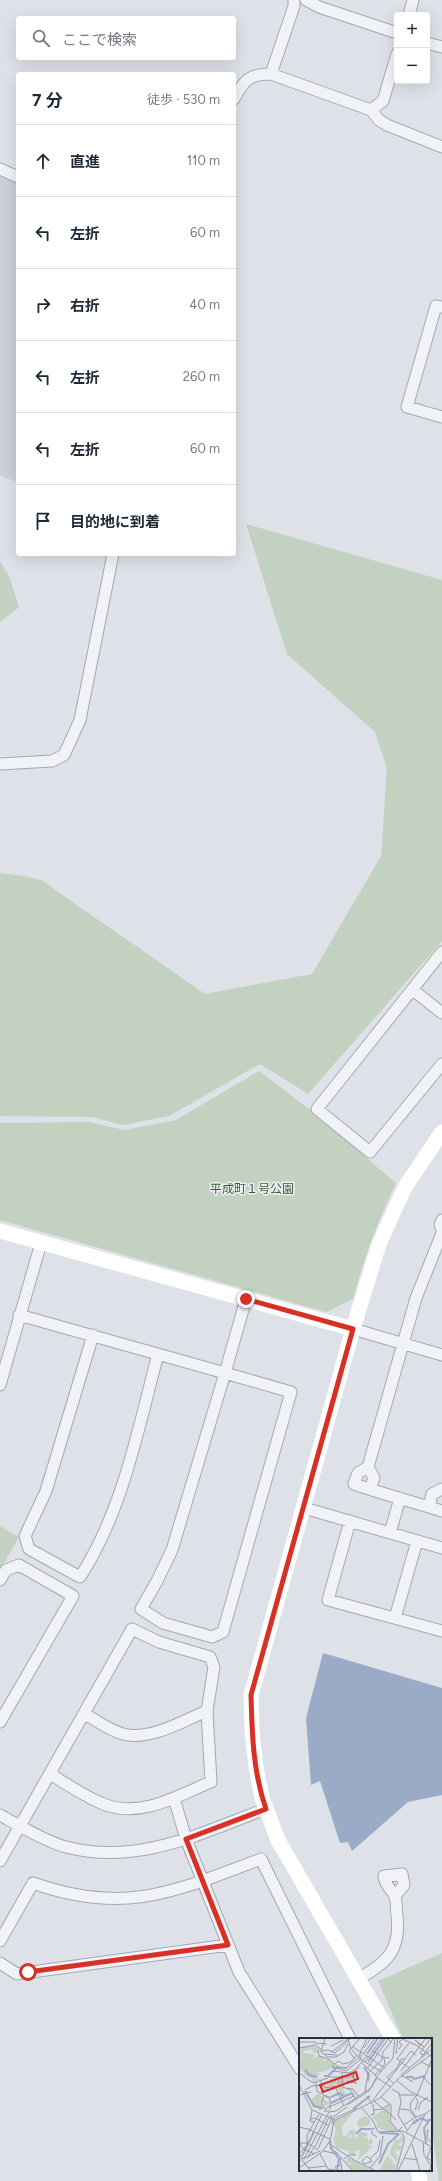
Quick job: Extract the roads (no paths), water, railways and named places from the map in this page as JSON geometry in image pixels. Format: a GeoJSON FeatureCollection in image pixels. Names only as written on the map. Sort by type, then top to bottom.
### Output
{"type":"FeatureCollection","features":[{"type":"Feature","properties":{"kind":"street"},"geometry":{"type":"LineString","coordinates":[[271,74],[294,6],[294,0]]}},
{"type":"Feature","properties":{"kind":"street"},"geometry":{"type":"LineString","coordinates":[[306,0],[319,7],[394,32]]}},
{"type":"Feature","properties":{"kind":"street"},"geometry":{"type":"LineString","coordinates":[[410,12],[414,0]]}},
{"type":"Feature","properties":{"kind":"street"},"geometry":{"type":"LineString","coordinates":[[430,43],[442,47]]}},
{"type":"Feature","properties":{"kind":"street"},"geometry":{"type":"LineString","coordinates":[[372,110],[383,101],[394,64]]}},
{"type":"Feature","properties":{"kind":"street"},"geometry":{"type":"LineString","coordinates":[[236,96],[246,79],[256,74],[271,74],[372,110],[379,120],[387,125],[442,147]]}},
{"type":"Feature","properties":{"kind":"street"},"geometry":{"type":"LineString","coordinates":[[0,169],[16,176]]}},
{"type":"Feature","properties":{"kind":"street"},"geometry":{"type":"LineString","coordinates":[[442,307],[436,306],[407,407],[442,418]]}},
{"type":"Feature","properties":{"kind":"street"},"geometry":{"type":"LineString","coordinates":[[0,764],[52,761],[64,755],[80,720],[113,556]]}},
{"type":"Feature","properties":{"kind":"street"},"geometry":{"type":"LineString","coordinates":[[442,952],[317,1109],[370,1152],[442,1064]]}},
{"type":"Feature","properties":{"kind":"street"},"geometry":{"type":"LineString","coordinates":[[413,990],[442,1013]]}},
{"type":"Feature","properties":{"kind":"street"},"geometry":{"type":"LineString","coordinates":[[392,2038],[287,1858],[266,1809],[256,1767],[252,1730],[251,1695],[353,1329],[383,1236],[405,1187],[442,1132]]}},
{"type":"Feature","properties":{"kind":"street"},"geometry":{"type":"LineString","coordinates":[[442,1220],[440,1225],[442,1229]]}},
{"type":"Feature","properties":{"kind":"street"},"geometry":{"type":"LineString","coordinates":[[0,1231],[442,1355]]}},
{"type":"Feature","properties":{"kind":"street"},"geometry":{"type":"LineString","coordinates":[[442,1233],[422,1280],[368,1467],[358,1473],[354,1484],[442,1510]]}},
{"type":"Feature","properties":{"kind":"street"},"geometry":{"type":"LineString","coordinates":[[0,1385],[3,1366],[41,1243]]}},
{"type":"Feature","properties":{"kind":"street"},"geometry":{"type":"LineString","coordinates":[[20,1315],[92,1335],[225,1373],[291,1392],[223,1632],[212,1638],[163,1623],[141,1609],[165,1567],[175,1542],[225,1373],[246,1299]]}},
{"type":"Feature","properties":{"kind":"street"},"geometry":{"type":"LineString","coordinates":[[92,1335],[46,1491],[25,1536],[29,1549],[80,1577],[90,1560],[116,1503],[158,1354]]}},
{"type":"Feature","properties":{"kind":"street"},"geometry":{"type":"LineString","coordinates":[[368,1467],[374,1478],[370,1489]]}},
{"type":"Feature","properties":{"kind":"street"},"geometry":{"type":"LineString","coordinates":[[429,1507],[432,1494],[442,1489]]}},
{"type":"Feature","properties":{"kind":"street"},"geometry":{"type":"LineString","coordinates":[[390,1533],[400,1498]]}},
{"type":"Feature","properties":{"kind":"street"},"geometry":{"type":"LineString","coordinates":[[304,1508],[442,1548]]}},
{"type":"Feature","properties":{"kind":"street"},"geometry":{"type":"LineString","coordinates":[[350,1521],[328,1600],[442,1632]]}},
{"type":"Feature","properties":{"kind":"street"},"geometry":{"type":"LineString","coordinates":[[395,1618],[417,1541]]}},
{"type":"Feature","properties":{"kind":"street"},"geometry":{"type":"LineString","coordinates":[[0,1580],[6,1570],[19,1565],[72,1596],[0,1722]]}},
{"type":"Feature","properties":{"kind":"street"},"geometry":{"type":"LineString","coordinates":[[0,1861],[132,1629],[150,1639],[210,1657],[214,1667],[207,1711],[211,1782],[174,1798],[140,1809],[116,1807],[98,1801],[50,1774]]}},
{"type":"Feature","properties":{"kind":"street"},"geometry":{"type":"LineString","coordinates":[[85,1714],[118,1732],[142,1735],[152,1733],[207,1711]]}},
{"type":"Feature","properties":{"kind":"street"},"geometry":{"type":"LineString","coordinates":[[174,1798],[186,1839],[204,1880],[239,1972],[299,2067]]}},
{"type":"Feature","properties":{"kind":"street"},"geometry":{"type":"LineString","coordinates":[[0,1815],[65,1847],[106,1854],[146,1851],[186,1839],[266,1809]]}},
{"type":"Feature","properties":{"kind":"street"},"geometry":{"type":"LineString","coordinates":[[0,1940],[34,1883],[78,1897],[110,1900],[160,1894],[261,1859],[350,2038]]}},
{"type":"Feature","properties":{"kind":"street"},"geometry":{"type":"LineString","coordinates":[[358,1979],[379,1965],[392,1952],[399,1931],[395,1896]]}},
{"type":"Feature","properties":{"kind":"street"},"geometry":{"type":"LineString","coordinates":[[0,1963],[17,1974],[228,1945]]}},
{"type":"Feature","properties":{"kind":"street"},"geometry":{"type":"LineString","coordinates":[[418,2171],[420,2181]]}},
{"type":"Feature","properties":{"kind":"water"},"geometry":{"type":"Polygon","coordinates":[[[323,1653],[442,1688],[442,1795],[408,1802],[352,1851],[348,1842],[340,1843],[320,1781],[311,1785],[306,1718],[323,1653]]]}},
{"type":"Feature","properties":{"kind":"park label","name":"平成町１号公園"},"geometry":{"type":"Point","coordinates":[252,1189]}}]}
